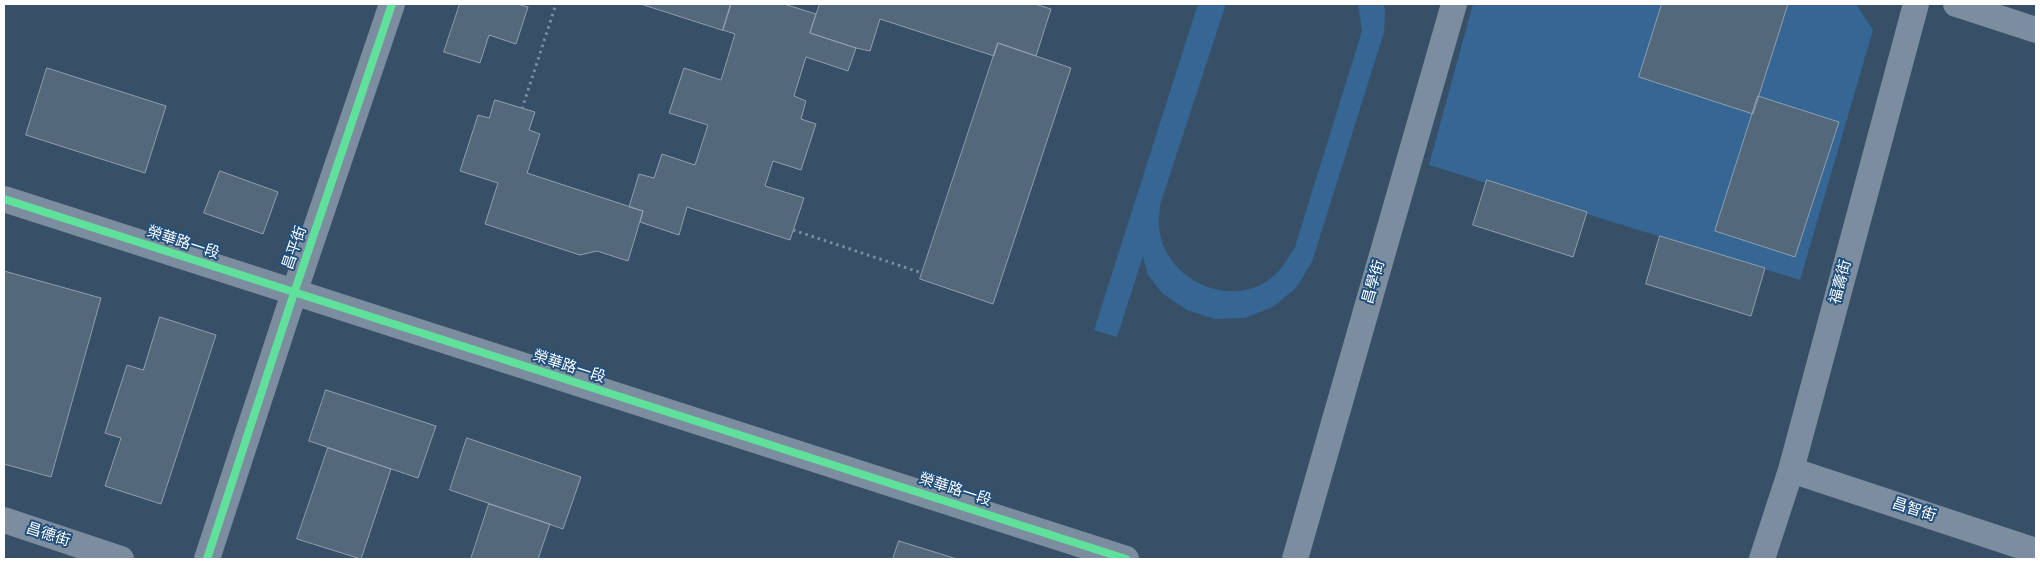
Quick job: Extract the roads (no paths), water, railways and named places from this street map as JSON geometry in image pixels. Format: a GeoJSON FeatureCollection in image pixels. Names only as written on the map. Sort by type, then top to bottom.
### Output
{"type":"FeatureCollection","features":[{"type":"Feature","properties":{"kind":"street","name":"昌平街"},"geometry":{"type":"LineString","coordinates":[[207,559],[294,293],[392,4]]}},
{"type":"Feature","properties":{"kind":"street","name":"昌學街"},"geometry":{"type":"LineString","coordinates":[[1295,559],[1454,4]]}},
{"type":"Feature","properties":{"kind":"street","name":"福壽街"},"geometry":{"type":"LineString","coordinates":[[1762,559],[1791,470],[1916,4]]}},
{"type":"Feature","properties":{"kind":"street"},"geometry":{"type":"LineString","coordinates":[[1956,4],[2036,30]]}},
{"type":"Feature","properties":{"kind":"street","name":"榮華路一段"},"geometry":{"type":"LineString","coordinates":[[4,199],[1126,559]]}},
{"type":"Feature","properties":{"kind":"street","name":"昌智街"},"geometry":{"type":"LineString","coordinates":[[1791,470],[2036,550]]}},
{"type":"Feature","properties":{"kind":"street","name":"昌德街"},"geometry":{"type":"LineString","coordinates":[[4,520],[121,559]]}}]}
